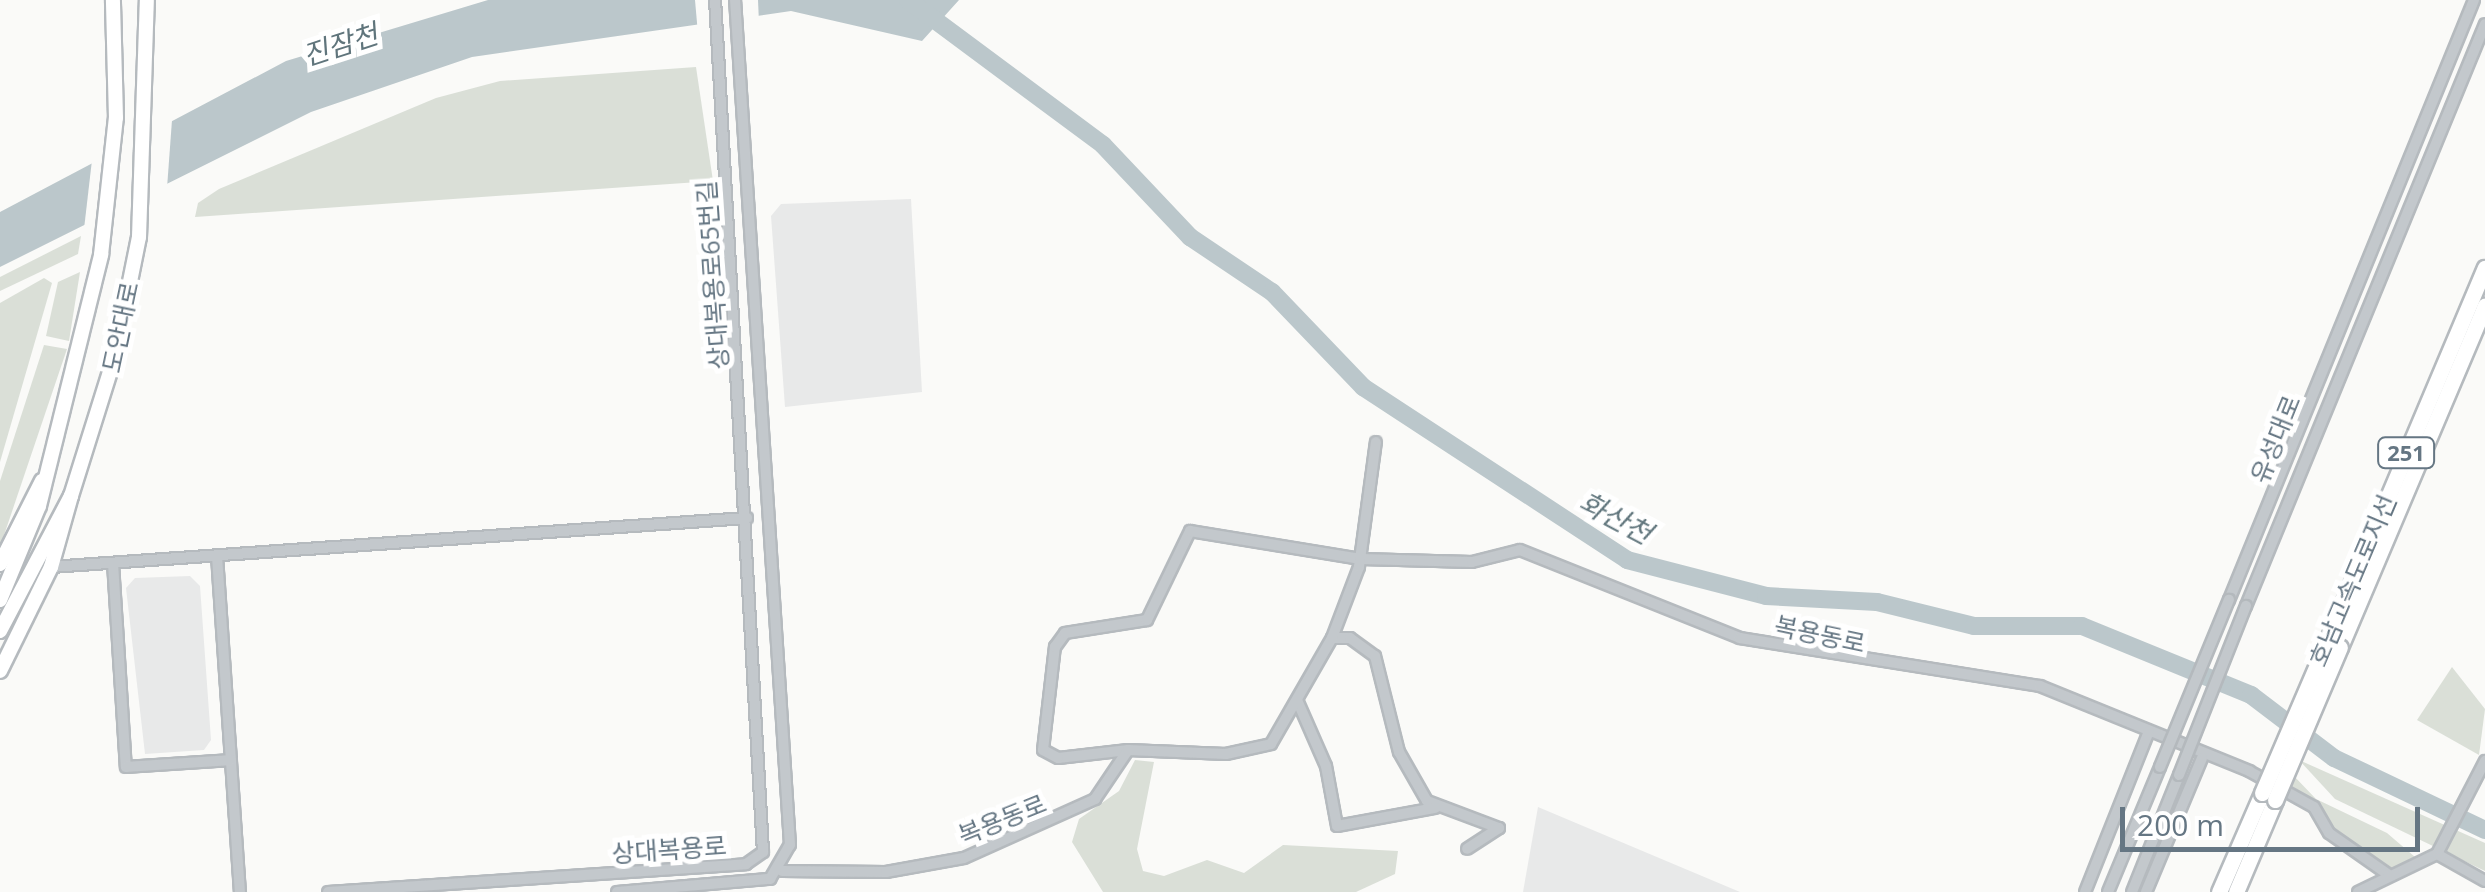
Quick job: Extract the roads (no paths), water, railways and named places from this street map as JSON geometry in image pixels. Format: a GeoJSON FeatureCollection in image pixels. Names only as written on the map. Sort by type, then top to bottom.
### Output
{"type":"FeatureCollection","features":[{"type":"Feature","properties":{"kind":"highway","name":"호남고속도로지선"},"geometry":{"type":"LineString","coordinates":[[2334,643],[2485,268]]}},
{"type":"Feature","properties":{"kind":"highway","name":"호남고속도로지선"},"geometry":{"type":"LineString","coordinates":[[2219,892],[2268,796],[2485,306]]}},
{"type":"Feature","properties":{"kind":"highway","name":"호남고속도로지선"},"geometry":{"type":"LineString","coordinates":[[2236,892],[2268,796]]}},
{"type":"Feature","properties":{"kind":"main road","name":"도안대로"},"geometry":{"type":"LineString","coordinates":[[0,600],[42,480],[101,255],[116,118],[115,28],[110,0]]}},
{"type":"Feature","properties":{"kind":"main road","name":"도안대로"},"geometry":{"type":"LineString","coordinates":[[0,631],[71,496],[116,356],[139,237],[149,0]]}},
{"type":"Feature","properties":{"kind":"main road"},"geometry":{"type":"LineString","coordinates":[[0,564],[42,480]]}},
{"type":"Feature","properties":{"kind":"main road"},"geometry":{"type":"LineString","coordinates":[[0,670],[51,568],[71,496]]}},
{"type":"Feature","properties":{"kind":"street","name":"상대복용로65번길"},"geometry":{"type":"LineString","coordinates":[[714,0],[749,547]]}},
{"type":"Feature","properties":{"kind":"street","name":"상대복용로65번길"},"geometry":{"type":"LineString","coordinates":[[735,0],[790,845],[782,870]]}},
{"type":"Feature","properties":{"kind":"street","name":"유성대로"},"geometry":{"type":"LineString","coordinates":[[2108,892],[2474,0]]}},
{"type":"Feature","properties":{"kind":"street","name":"유성대로"},"geometry":{"type":"LineString","coordinates":[[2132,892],[2485,24]]}},
{"type":"Feature","properties":{"kind":"street"},"geometry":{"type":"LineString","coordinates":[[1128,750],[1260,750],[1281,734],[1332,638],[1361,559],[1376,442]]}},
{"type":"Feature","properties":{"kind":"street"},"geometry":{"type":"LineString","coordinates":[[51,568],[747,518]]}},
{"type":"Feature","properties":{"kind":"street","name":"복용동로"},"geometry":{"type":"LineString","coordinates":[[1128,750],[1058,758],[1044,750],[1054,647],[1065,634],[1147,620],[1190,531],[1361,559],[1472,562],[1520,550],[1740,638],[2040,686],[2149,731],[2202,758],[2249,771],[2314,807],[2329,833],[2389,875]]}},
{"type":"Feature","properties":{"kind":"street","name":"상대복용로"},"geometry":{"type":"LineString","coordinates":[[328,892],[755,859],[767,841],[749,547]]}},
{"type":"Feature","properties":{"kind":"street"},"geometry":{"type":"LineString","coordinates":[[217,556],[240,892]]}},
{"type":"Feature","properties":{"kind":"street"},"geometry":{"type":"LineString","coordinates":[[113,563],[126,767],[231,760]]}},
{"type":"Feature","properties":{"kind":"street"},"geometry":{"type":"LineString","coordinates":[[1332,638],[1350,638],[1374,656],[1399,752],[1435,808]]}},
{"type":"Feature","properties":{"kind":"street"},"geometry":{"type":"LineString","coordinates":[[1297,700],[1326,766],[1337,826],[1435,808],[1499,828],[1467,849]]}},
{"type":"Feature","properties":{"kind":"street"},"geometry":{"type":"LineString","coordinates":[[2085,892],[2149,731]]}},
{"type":"Feature","properties":{"kind":"street","name":"복용동로"},"geometry":{"type":"LineString","coordinates":[[782,870],[886,872],[964,858],[1095,798],[1128,750]]}},
{"type":"Feature","properties":{"kind":"street"},"geometry":{"type":"LineString","coordinates":[[2146,892],[2202,758]]}},
{"type":"Feature","properties":{"kind":"street"},"geometry":{"type":"LineString","coordinates":[[2358,892],[2438,851],[2483,764]]}},
{"type":"Feature","properties":{"kind":"street"},"geometry":{"type":"LineString","coordinates":[[2438,851],[2485,881]]}},
{"type":"Feature","properties":{"kind":"street","name":"상대복용로"},"geometry":{"type":"LineString","coordinates":[[618,892],[755,887],[782,870]]}},
{"type":"Feature","properties":{"kind":"waterway","name":"화산천"},"geometry":{"type":"LineString","coordinates":[[908,0],[1103,145],[1190,237],[1272,292],[1363,387],[1627,560],[1766,596],[1877,602],[1974,626],[2082,626],[2251,695],[2334,758],[2485,830]]}},
{"type":"Feature","properties":{"kind":"water label","name":"진잠천"},"geometry":{"type":"Point","coordinates":[340,44]}}]}
